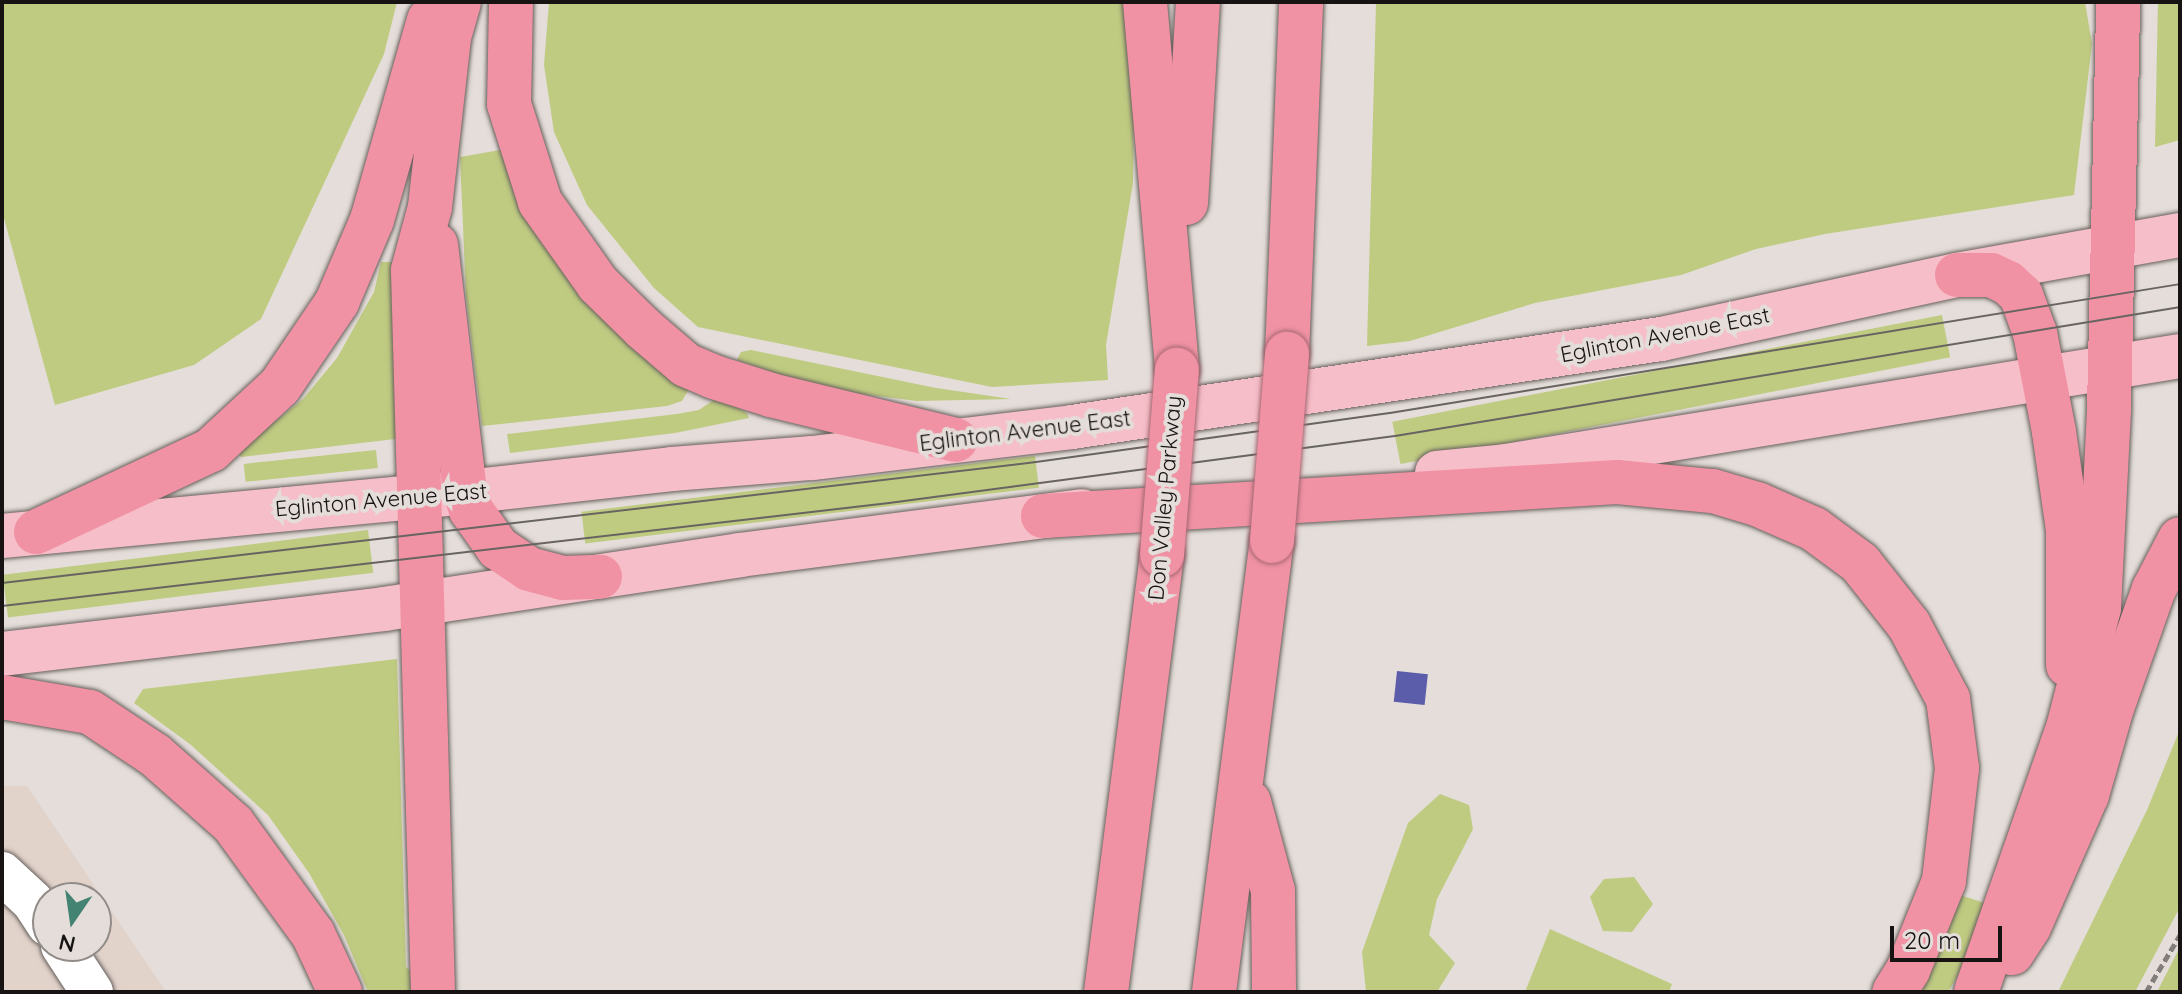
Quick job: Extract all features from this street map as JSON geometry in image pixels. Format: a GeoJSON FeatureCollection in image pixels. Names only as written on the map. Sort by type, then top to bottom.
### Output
{"type":"FeatureCollection","features":[{"type":"Feature","properties":{"kind":"highway"},"geometry":{"type":"LineString","coordinates":[[19,534],[211,450],[280,386],[337,302],[372,220],[434,2]]}},
{"type":"Feature","properties":{"kind":"highway"},"geometry":{"type":"LineString","coordinates":[[433,992],[413,270],[430,207],[449,37],[459,2]]}},
{"type":"Feature","properties":{"kind":"highway"},"geometry":{"type":"LineString","coordinates":[[511,2],[509,104],[540,202],[598,284],[686,365],[771,395],[956,440]]}},
{"type":"Feature","properties":{"kind":"highway"},"geometry":{"type":"LineString","coordinates":[[1145,2],[1177,370]]}},
{"type":"Feature","properties":{"kind":"highway","name":"Don Valley Parkway"},"geometry":{"type":"LineString","coordinates":[[1106,992],[1162,555],[1177,370],[1198,2]]}},
{"type":"Feature","properties":{"kind":"highway"},"geometry":{"type":"LineString","coordinates":[[1214,992],[1244,781],[1272,541],[1287,354],[1301,2]]}},
{"type":"Feature","properties":{"kind":"highway"},"geometry":{"type":"LineString","coordinates":[[1976,992],[2068,728],[2099,608],[2109,367],[2118,2]]}},
{"type":"Feature","properties":{"kind":"highway"},"geometry":{"type":"LineString","coordinates":[[430,207],[443,285],[465,492],[481,528],[498,548],[529,569],[563,578],[600,577]]}},
{"type":"Feature","properties":{"kind":"highway"},"geometry":{"type":"LineString","coordinates":[[1957,275],[1991,275],[2008,283],[2021,295],[2035,333],[2068,530],[2068,728]]}},
{"type":"Feature","properties":{"kind":"highway"},"geometry":{"type":"LineString","coordinates":[[1043,516],[1617,482],[1713,491],[1757,504],[1814,529],[1860,563],[1909,625],[1948,699],[1957,768],[1944,881],[1908,970],[1894,992]]}},
{"type":"Feature","properties":{"kind":"highway"},"geometry":{"type":"LineString","coordinates":[[1988,992],[2029,927],[2087,795],[2112,708],[2154,589],[2180,539]]}},
{"type":"Feature","properties":{"kind":"highway"},"geometry":{"type":"LineString","coordinates":[[2,697],[90,712],[155,755],[233,824],[313,934],[340,992]]}},
{"type":"Feature","properties":{"kind":"highway"},"geometry":{"type":"LineString","coordinates":[[1244,781],[1273,891],[1274,992]]}},
{"type":"Feature","properties":{"kind":"main road","name":"Eglinton Avenue East"},"geometry":{"type":"LineString","coordinates":[[19,534],[465,492],[1087,425],[1661,339],[1957,275],[2180,235]]}},
{"type":"Feature","properties":{"kind":"main road"},"geometry":{"type":"LineString","coordinates":[[2,654],[424,604],[740,555],[1043,516],[1506,466],[2180,356]]}},
{"type":"Feature","properties":{"kind":"lane"},"geometry":{"type":"LineString","coordinates":[[3,874],[32,901]]}},
{"type":"Feature","properties":{"kind":"lane"},"geometry":{"type":"LineString","coordinates":[[72,962],[92,992]]}},
{"type":"Feature","properties":{"kind":"path"},"geometry":{"type":"LineString","coordinates":[[2146,992],[2180,935]]}},
{"type":"Feature","properties":{"kind":"shaded area"},"geometry":{"type":"Polygon","coordinates":[[[2,786],[27,786],[92,882],[32,882],[32,962],[112,962],[112,912],[166,992],[2,992],[2,786]]]}},
{"type":"Feature","properties":{"kind":"green space"},"geometry":{"type":"Polygon","coordinates":[[[2,2],[397,2],[384,54],[261,319],[194,365],[55,405],[2,211],[2,2]]]}},
{"type":"Feature","properties":{"kind":"green space"},"geometry":{"type":"Polygon","coordinates":[[[549,2],[1130,2],[1134,76],[1133,183],[1106,345],[1108,380],[992,387],[698,327],[654,288],[587,205],[554,132],[544,65],[549,2]]]}},
{"type":"Feature","properties":{"kind":"green space"},"geometry":{"type":"Polygon","coordinates":[[[1376,2],[2085,2],[2092,44],[2074,195],[1825,234],[1756,249],[1681,275],[1535,303],[1410,341],[1367,346],[1376,2]]]}},
{"type":"Feature","properties":{"kind":"green space"},"geometry":{"type":"Polygon","coordinates":[[[2158,2],[2180,2],[2180,140],[2155,147],[2158,2]]]}},
{"type":"Feature","properties":{"kind":"green space"},"geometry":{"type":"Polygon","coordinates":[[[500,150],[523,206],[689,389],[682,401],[667,406],[482,426],[466,296],[460,157],[500,150]]]}},
{"type":"Feature","properties":{"kind":"green space"},"geometry":{"type":"Polygon","coordinates":[[[381,262],[398,262],[404,438],[241,457],[237,452],[303,399],[337,358],[374,292],[381,262]]]}},
{"type":"Feature","properties":{"kind":"green space"},"geometry":{"type":"Polygon","coordinates":[[[1942,315],[1950,357],[1400,464],[1392,422],[1942,315]]]}},
{"type":"Feature","properties":{"kind":"green space"},"geometry":{"type":"Polygon","coordinates":[[[751,350],[936,388],[1011,399],[917,401],[822,389],[737,360],[741,352],[751,350]]]}},
{"type":"Feature","properties":{"kind":"green space"},"geometry":{"type":"Polygon","coordinates":[[[718,397],[747,413],[749,418],[675,433],[510,453],[507,434],[677,414],[699,410],[718,397]]]}},
{"type":"Feature","properties":{"kind":"green space"},"geometry":{"type":"Polygon","coordinates":[[[376,450],[378,468],[246,482],[244,464],[376,450]]]}},
{"type":"Feature","properties":{"kind":"green space"},"geometry":{"type":"Polygon","coordinates":[[[1035,456],[1039,488],[585,543],[581,512],[1035,456]]]}},
{"type":"Feature","properties":{"kind":"green space"},"geometry":{"type":"Polygon","coordinates":[[[368,530],[373,573],[8,618],[3,575],[368,530]]]}},
{"type":"Feature","properties":{"kind":"green space"},"geometry":{"type":"Polygon","coordinates":[[[397,659],[406,967],[415,974],[416,992],[368,992],[344,935],[309,873],[268,815],[191,745],[134,703],[143,689],[397,659]]]}},
{"type":"Feature","properties":{"kind":"green space"},"geometry":{"type":"Polygon","coordinates":[[[2180,729],[2180,907],[2135,992],[2058,992],[2147,810],[2180,729]]]}},
{"type":"Feature","properties":{"kind":"green space"},"geometry":{"type":"Polygon","coordinates":[[[1440,794],[1469,805],[1473,829],[1437,899],[1429,935],[1455,963],[1437,992],[1366,992],[1362,952],[1408,823],[1440,794]]]}},
{"type":"Feature","properties":{"kind":"green space"},"geometry":{"type":"Polygon","coordinates":[[[1634,877],[1653,904],[1632,932],[1603,931],[1590,897],[1604,879],[1634,877]]]}},
{"type":"Feature","properties":{"kind":"green space"},"geometry":{"type":"Polygon","coordinates":[[[1960,895],[1991,905],[1974,948],[1948,992],[1916,992],[1960,895]]]}},
{"type":"Feature","properties":{"kind":"green space"},"geometry":{"type":"Polygon","coordinates":[[[1550,929],[1672,984],[1669,992],[1525,992],[1550,929]]]}},
{"type":"Feature","properties":{"kind":"green space"},"geometry":{"type":"Polygon","coordinates":[[[2180,947],[2180,992],[2157,992],[2180,947]]]}},
{"type":"Feature","properties":{"kind":"building"},"geometry":{"type":"Polygon","coordinates":[[[1397,671],[1428,674],[1425,705],[1394,702],[1397,671]]]}},
{"type":"Feature","properties":{"kind":"tram line"},"geometry":{"type":"LineString","coordinates":[[2,583],[1036,462],[1390,413],[2180,284]]}},
{"type":"Feature","properties":{"kind":"tram line"},"geometry":{"type":"LineString","coordinates":[[2,606],[889,503],[1395,436],[2180,307]]}}]}
